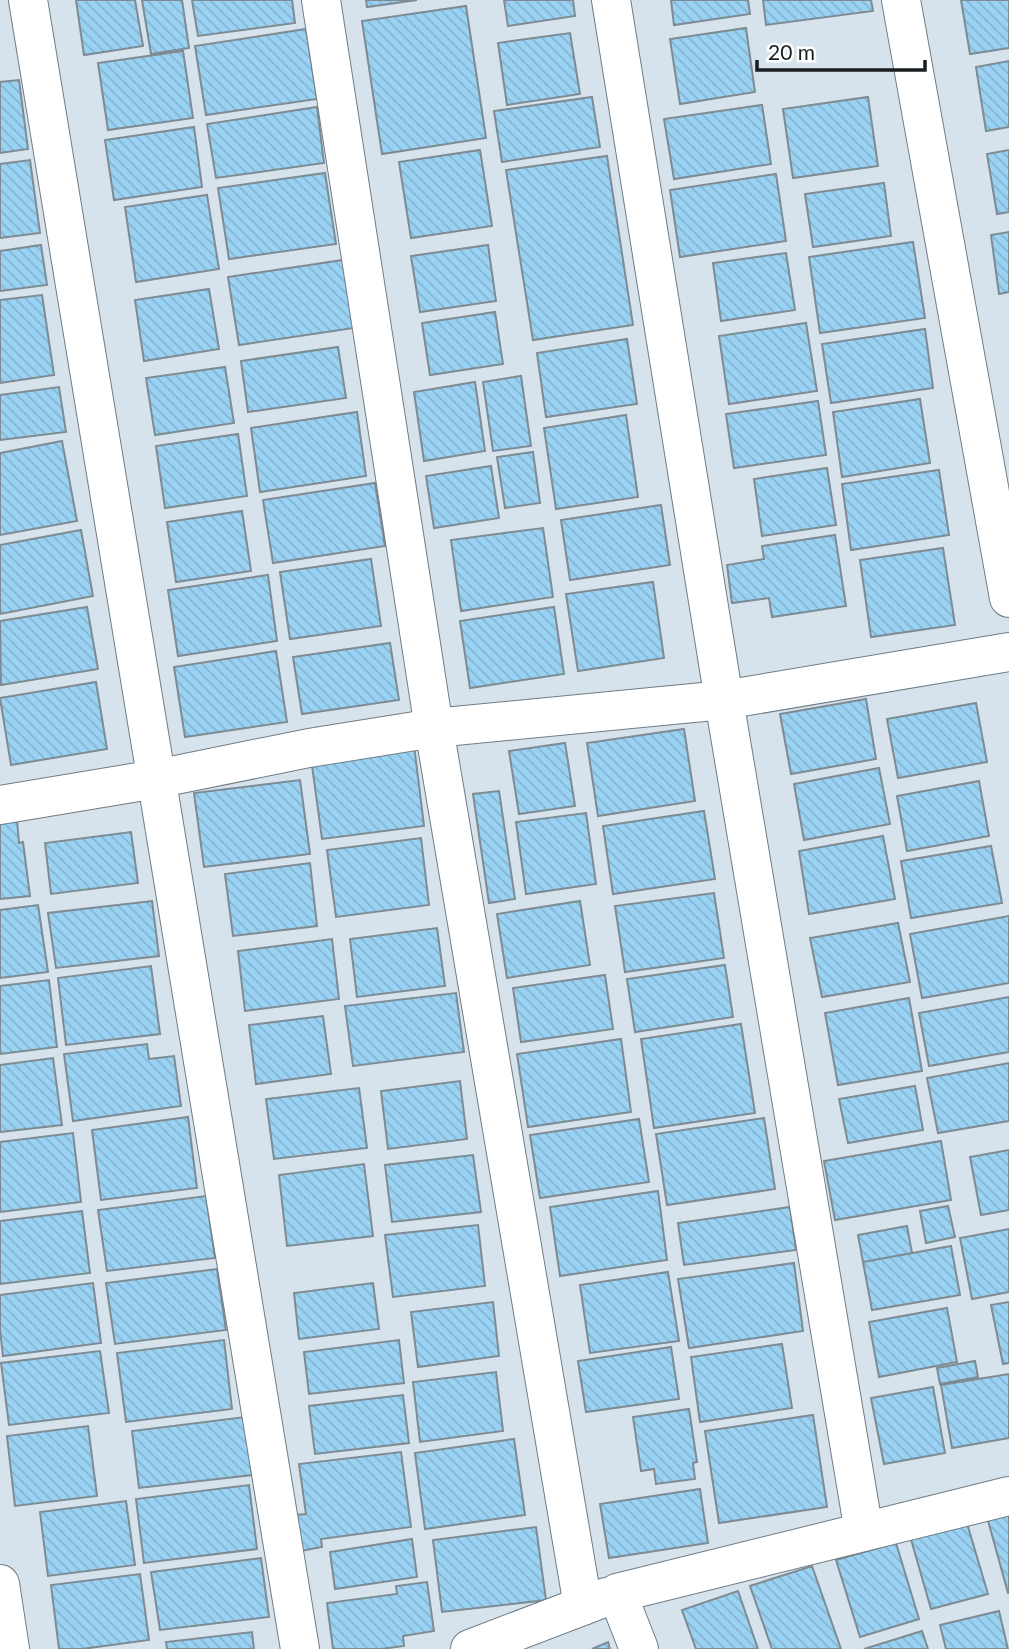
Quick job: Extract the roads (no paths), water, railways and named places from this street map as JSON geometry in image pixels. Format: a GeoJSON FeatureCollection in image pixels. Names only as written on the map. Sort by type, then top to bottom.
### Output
{"type":"FeatureCollection","features":[{"type":"Feature","properties":{"kind":"street"},"geometry":{"type":"LineString","coordinates":[[28,0],[300,1649]]}},
{"type":"Feature","properties":{"kind":"street"},"geometry":{"type":"LineString","coordinates":[[321,0],[434,728],[600,1599],[639,1649]]}},
{"type":"Feature","properties":{"kind":"street"},"geometry":{"type":"LineString","coordinates":[[611,0],[724,700],[864,1532]]}},
{"type":"Feature","properties":{"kind":"street"},"geometry":{"type":"LineString","coordinates":[[901,0],[1009,598]]}},
{"type":"Feature","properties":{"kind":"street"},"geometry":{"type":"LineString","coordinates":[[0,805],[156,779],[309,748],[434,728],[724,700],[1009,652]]}},
{"type":"Feature","properties":{"kind":"street"},"geometry":{"type":"LineString","coordinates":[[470,1649],[600,1599],[1009,1496]]}},
{"type":"Feature","properties":{"kind":"street"},"geometry":{"type":"LineString","coordinates":[[0,1584],[10,1649]]}}]}
